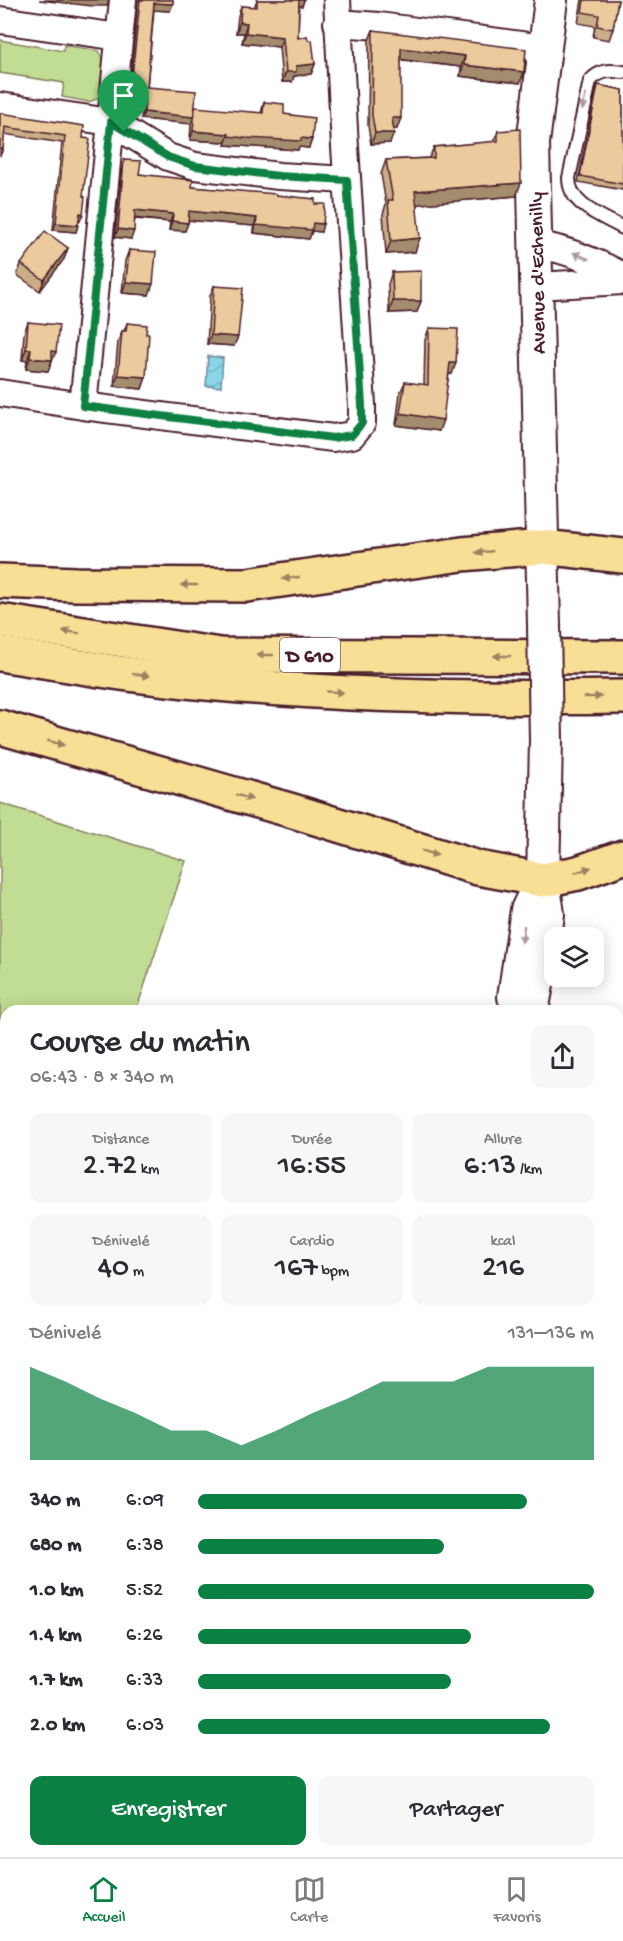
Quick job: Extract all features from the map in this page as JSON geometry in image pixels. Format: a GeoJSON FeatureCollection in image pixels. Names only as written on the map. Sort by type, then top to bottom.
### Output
{"type":"FeatureCollection","features":[{"type":"Feature","properties":{"kind":"highway"},"geometry":{"type":"LineString","coordinates":[[0,581],[247,585],[462,554],[543,547],[623,556]]}},
{"type":"Feature","properties":{"kind":"highway","name":"D 610"},"geometry":{"type":"LineString","coordinates":[[0,621],[220,655],[623,657]]}},
{"type":"Feature","properties":{"kind":"highway","name":"D 610"},"geometry":{"type":"LineString","coordinates":[[0,654],[82,668],[300,690],[508,699],[623,697]]}},
{"type":"Feature","properties":{"kind":"highway"},"geometry":{"type":"LineString","coordinates":[[0,727],[293,811],[478,868],[543,880],[578,873],[623,856]]}},
{"type":"Feature","properties":{"kind":"street"},"geometry":{"type":"LineString","coordinates":[[83,406],[123,0]]}},
{"type":"Feature","properties":{"kind":"street","name":"Avenue d'Echenilly"},"geometry":{"type":"LineString","coordinates":[[533,1005],[548,914],[543,880],[546,740],[533,143],[551,0]]}},
{"type":"Feature","properties":{"kind":"street"},"geometry":{"type":"LineString","coordinates":[[0,393],[333,438],[352,435],[362,423],[362,405],[337,12],[391,27],[544,48]]}},
{"type":"Feature","properties":{"kind":"street"},"geometry":{"type":"LineString","coordinates":[[0,20],[119,37]]}},
{"type":"Feature","properties":{"kind":"street"},"geometry":{"type":"LineString","coordinates":[[0,106],[111,122],[168,157],[195,166],[279,176],[347,180]]}},
{"type":"Feature","properties":{"kind":"street"},"geometry":{"type":"LineString","coordinates":[[536,244],[569,252],[599,264],[623,279]]}},
{"type":"Feature","properties":{"kind":"street"},"geometry":{"type":"LineString","coordinates":[[537,286],[623,279]]}},
{"type":"Feature","properties":{"kind":"street"},"geometry":{"type":"LineString","coordinates":[[513,1005],[527,910],[543,880]]}},
{"type":"Feature","properties":{"kind":"lane"},"geometry":{"type":"LineString","coordinates":[[623,72],[605,71],[596,74],[590,81],[569,178],[569,189],[575,200],[623,228]]}},
{"type":"Feature","properties":{"kind":"green space"},"geometry":{"type":"Polygon","coordinates":[[[0,40],[63,51],[64,45],[99,51],[104,61],[99,98],[89,102],[62,97],[64,83],[0,73],[0,40]]]}},
{"type":"Feature","properties":{"kind":"green space"},"geometry":{"type":"Polygon","coordinates":[[[0,803],[186,861],[138,1005],[0,1005],[0,803]]]}},
{"type":"Feature","properties":{"kind":"water"},"geometry":{"type":"Polygon","coordinates":[[[208,356],[223,358],[221,387],[206,386],[208,356]]]}},
{"type":"Feature","properties":{"kind":"building"},"geometry":{"type":"Polygon","coordinates":[[[140,0],[173,0],[173,4],[154,3],[147,87],[196,91],[194,117],[144,112],[145,97],[130,96],[140,0]]]}},
{"type":"Feature","properties":{"kind":"building"},"geometry":{"type":"Polygon","coordinates":[[[257,0],[299,0],[298,38],[307,36],[308,40],[312,40],[315,64],[296,66],[296,72],[286,72],[283,37],[246,33],[247,23],[240,22],[241,6],[257,7],[257,0]]]}},
{"type":"Feature","properties":{"kind":"building"},"geometry":{"type":"Polygon","coordinates":[[[584,0],[618,0],[613,29],[597,26],[599,15],[582,12],[584,0]]]}},
{"type":"Feature","properties":{"kind":"building"},"geometry":{"type":"Polygon","coordinates":[[[373,30],[526,49],[524,72],[464,65],[465,56],[401,48],[401,118],[392,118],[394,133],[375,133],[372,115],[373,30]]]}},
{"type":"Feature","properties":{"kind":"building"},"geometry":{"type":"Polygon","coordinates":[[[598,85],[623,90],[623,184],[580,176],[598,85]]]}},
{"type":"Feature","properties":{"kind":"building"},"geometry":{"type":"Polygon","coordinates":[[[264,102],[284,104],[284,114],[314,118],[312,139],[301,138],[301,141],[245,138],[228,136],[229,134],[193,131],[195,107],[263,113],[264,102]]]}},
{"type":"Feature","properties":{"kind":"building"},"geometry":{"type":"Polygon","coordinates":[[[0,113],[84,126],[83,138],[90,139],[83,214],[80,213],[78,225],[56,223],[65,136],[5,127],[3,149],[0,149],[0,113]]]}},
{"type":"Feature","properties":{"kind":"building"},"geometry":{"type":"Polygon","coordinates":[[[520,129],[521,183],[415,191],[420,238],[391,241],[388,200],[393,200],[386,160],[434,158],[434,147],[498,141],[498,131],[520,129]]]}},
{"type":"Feature","properties":{"kind":"building"},"geometry":{"type":"Polygon","coordinates":[[[124,160],[141,161],[139,174],[193,180],[192,187],[315,199],[315,204],[325,204],[323,224],[313,223],[312,230],[256,225],[257,218],[189,211],[188,223],[172,221],[173,214],[135,210],[134,231],[118,229],[124,160]]]}},
{"type":"Feature","properties":{"kind":"building"},"geometry":{"type":"Polygon","coordinates":[[[45,231],[68,248],[44,280],[21,264],[45,231]]]}},
{"type":"Feature","properties":{"kind":"building"},"geometry":{"type":"Polygon","coordinates":[[[129,250],[156,252],[153,284],[126,282],[129,250]]]}},
{"type":"Feature","properties":{"kind":"building"},"geometry":{"type":"Polygon","coordinates":[[[421,271],[421,301],[393,301],[392,272],[421,271]]]}},
{"type":"Feature","properties":{"kind":"building"},"geometry":{"type":"Polygon","coordinates":[[[214,286],[243,288],[238,337],[211,335],[214,286]]]}},
{"type":"Feature","properties":{"kind":"building"},"geometry":{"type":"Polygon","coordinates":[[[28,322],[59,325],[56,352],[52,351],[52,360],[30,358],[31,349],[26,349],[28,322]]]}},
{"type":"Feature","properties":{"kind":"building"},"geometry":{"type":"Polygon","coordinates":[[[127,323],[147,325],[146,334],[149,334],[146,377],[118,375],[122,331],[126,331],[127,323]]]}},
{"type":"Feature","properties":{"kind":"building"},"geometry":{"type":"Polygon","coordinates":[[[429,328],[458,329],[456,363],[450,363],[443,420],[400,413],[405,382],[428,385],[429,328]]]}},
{"type":"Feature","properties":{"kind":"route"},"geometry":{"type":"LineString","coordinates":[[111,122],[124,132],[168,157],[195,166],[279,176],[347,180],[362,405],[362,423],[352,435],[333,438],[83,406],[111,122]]}}]}
